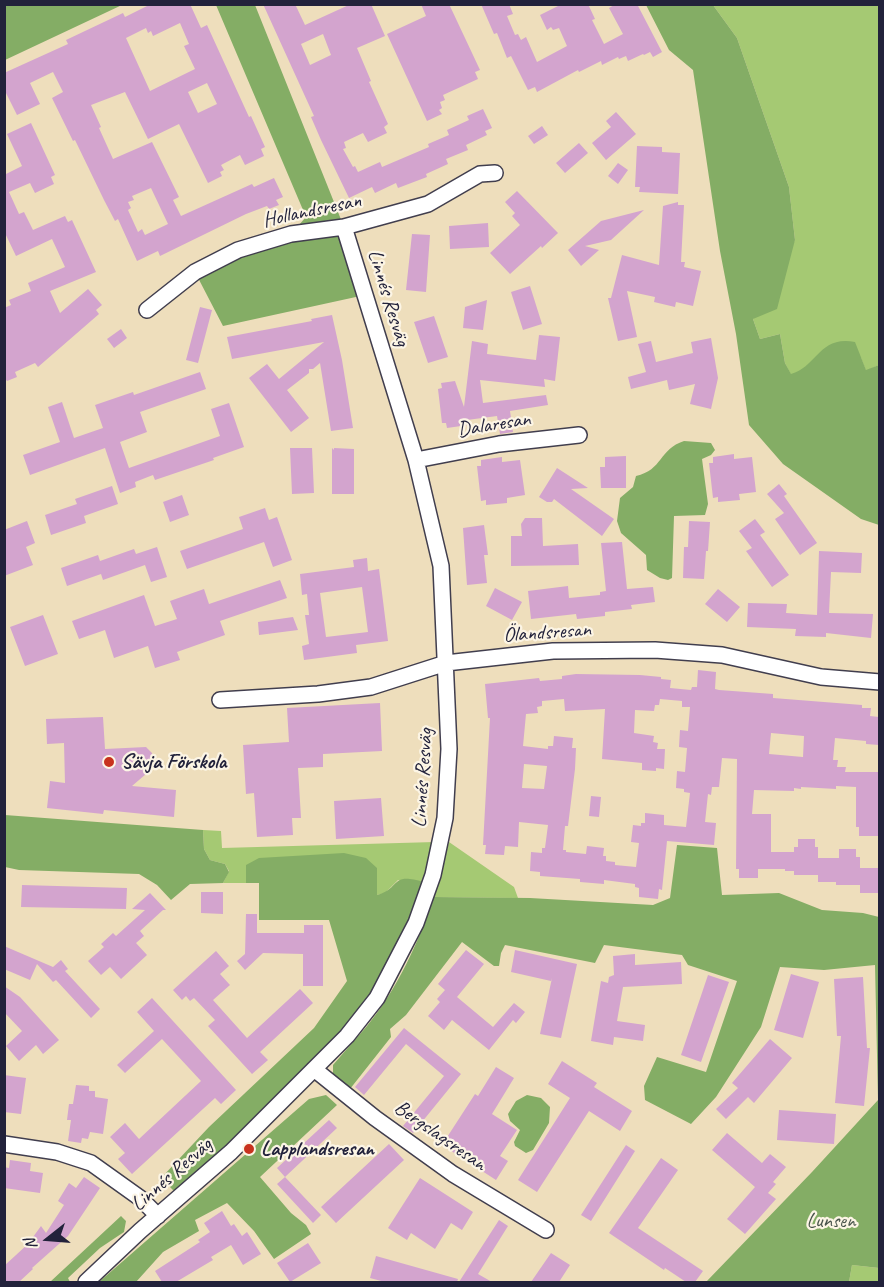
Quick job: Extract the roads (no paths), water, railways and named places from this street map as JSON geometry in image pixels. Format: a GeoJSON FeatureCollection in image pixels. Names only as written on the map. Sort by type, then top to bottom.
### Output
{"type":"FeatureCollection","features":[{"type":"Feature","properties":{"kind":"street","name":"Hollandsresan"},"geometry":{"type":"LineString","coordinates":[[147,310],[195,272],[238,250],[291,234],[344,227],[428,204],[480,174],[495,173]]}},
{"type":"Feature","properties":{"kind":"street","name":"Linnés Resväg"},"geometry":{"type":"LineString","coordinates":[[86,1282],[231,1152],[347,1036],[377,998],[416,923],[433,875],[445,818],[449,749],[441,566],[416,460],[344,227]]}},
{"type":"Feature","properties":{"kind":"street","name":"Dalaresan"},"geometry":{"type":"LineString","coordinates":[[416,460],[499,444],[579,435]]}},
{"type":"Feature","properties":{"kind":"street","name":"Ölandsresan"},"geometry":{"type":"LineString","coordinates":[[220,700],[371,687],[446,663],[553,651],[655,650],[722,655],[822,677],[879,681]]}},
{"type":"Feature","properties":{"kind":"street","name":"Bergslagsresan"},"geometry":{"type":"LineString","coordinates":[[314,1069],[375,1118],[453,1174],[546,1230]]}},
{"type":"Feature","properties":{"kind":"street"},"geometry":{"type":"LineString","coordinates":[[4,1144],[57,1152],[91,1163],[140,1198],[158,1216]]}},
{"type":"Feature","properties":{"kind":"place","name":"Sävja Förskola"},"geometry":{"type":"Point","coordinates":[109,762]}},
{"type":"Feature","properties":{"kind":"place","name":"Lapplandsresan"},"geometry":{"type":"Point","coordinates":[249,1149]}},
{"type":"Feature","properties":{"kind":"park label","name":"Lunsen"},"geometry":{"type":"Point","coordinates":[831,1221]}}]}
